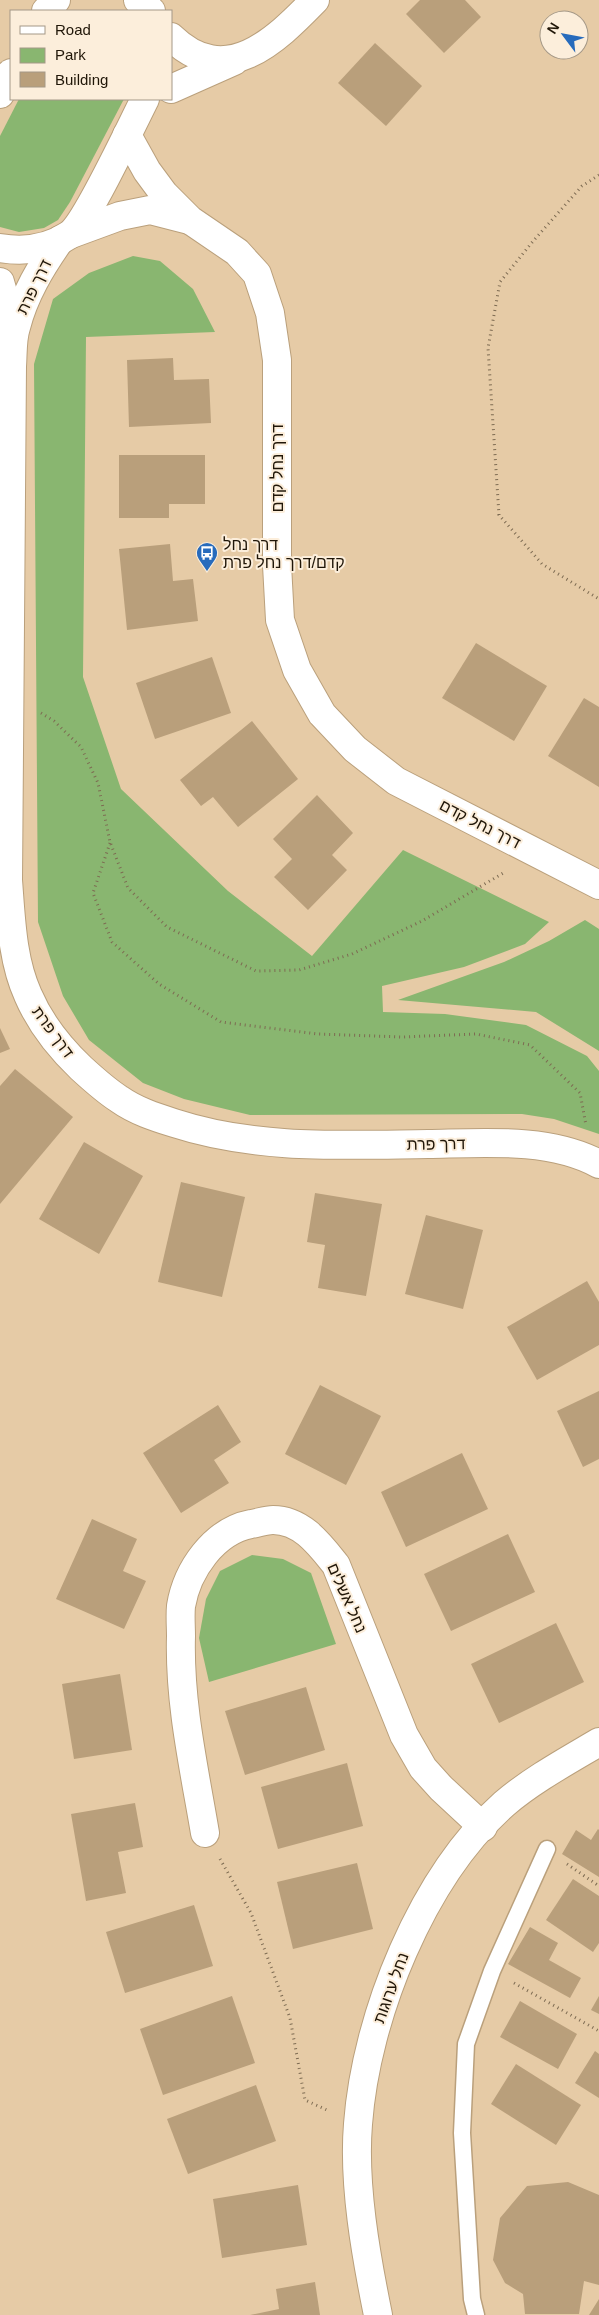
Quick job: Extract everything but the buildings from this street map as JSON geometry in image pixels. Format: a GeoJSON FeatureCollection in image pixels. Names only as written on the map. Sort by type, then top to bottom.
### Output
{"type":"FeatureCollection","features":[{"type":"Feature","properties":{"kind":"street"},"geometry":{"type":"LineString","coordinates":[[47,10],[56,0]]}},
{"type":"Feature","properties":{"kind":"street"},"geometry":{"type":"LineString","coordinates":[[138,0],[150,10]]}},
{"type":"Feature","properties":{"kind":"street"},"geometry":{"type":"LineString","coordinates":[[172,89],[258,51],[282,33],[315,0]]}},
{"type":"Feature","properties":{"kind":"street"},"geometry":{"type":"LineString","coordinates":[[172,38],[180,46],[198,56],[214,60],[240,58]]}},
{"type":"Feature","properties":{"kind":"street"},"geometry":{"type":"LineString","coordinates":[[0,94],[10,75]]}},
{"type":"Feature","properties":{"kind":"street","name":"דרך נחל קדם"},"geometry":{"type":"LineString","coordinates":[[141,111],[148,171],[164,194],[190,220],[237,252],[257,274],[270,313],[277,360],[277,566],[280,620],[297,670],[322,714],[354,749],[396,781],[599,885]]}},
{"type":"Feature","properties":{"kind":"street","name":"דרך פרת"},"geometry":{"type":"LineString","coordinates":[[141,111],[87,212],[41,268],[26,298],[15,329],[12,366],[8,880],[16,958],[27,995],[44,1026],[68,1056],[97,1083],[120,1100],[148,1115],[216,1136],[264,1142],[315,1145],[514,1142],[550,1148],[595,1162]]}},
{"type":"Feature","properties":{"kind":"street","name":"דרך נחל קדם"},"geometry":{"type":"LineString","coordinates":[[0,248],[19,251],[50,246],[66,237],[120,216],[150,210],[190,220]]}},
{"type":"Feature","properties":{"kind":"street","name":"דרך פרת"},"geometry":{"type":"LineString","coordinates":[[0,282],[8,310],[12,366]]}},
{"type":"Feature","properties":{"kind":"street","name":"נחל אשלים"},"geometry":{"type":"LineString","coordinates":[[205,1833],[190,1745],[180,1669],[181,1606],[191,1575],[210,1547],[237,1527],[273,1520],[294,1524],[317,1542],[336,1565],[404,1736],[423,1768],[483,1827]]}},
{"type":"Feature","properties":{"kind":"street","name":"נחל ערוגות"},"geometry":{"type":"LineString","coordinates":[[378,2315],[368,2266],[359,2195],[358,2124],[367,2062],[381,2012],[407,1942],[428,1898],[461,1851],[504,1804],[554,1769],[599,1742]]}},
{"type":"Feature","properties":{"kind":"lane"},"geometry":{"type":"LineString","coordinates":[[476,2315],[472,2298],[462,2133],[466,2044],[492,1971],[547,1849]]}},
{"type":"Feature","properties":{"kind":"path"},"geometry":{"type":"LineString","coordinates":[[599,175],[582,186],[500,282],[488,348],[499,515],[542,564],[599,599]]}},
{"type":"Feature","properties":{"kind":"path"},"geometry":{"type":"LineString","coordinates":[[10,696],[54,721],[81,747],[98,783],[110,842],[128,888],[167,927],[256,971],[299,970],[352,954],[422,921],[537,854]]}},
{"type":"Feature","properties":{"kind":"path"},"geometry":{"type":"LineString","coordinates":[[110,842],[93,894],[112,942],[159,984],[221,1022],[318,1034],[402,1037],[476,1034],[530,1045],[580,1093],[595,1162]]}},
{"type":"Feature","properties":{"kind":"path"},"geometry":{"type":"LineString","coordinates":[[205,1833],[251,1913],[290,2018],[305,2100],[358,2124]]}},
{"type":"Feature","properties":{"kind":"path"},"geometry":{"type":"LineString","coordinates":[[547,1849],[599,1886]]}},
{"type":"Feature","properties":{"kind":"path"},"geometry":{"type":"LineString","coordinates":[[492,1971],[599,2031]]}},
{"type":"Feature","properties":{"kind":"green space"},"geometry":{"type":"Polygon","coordinates":[[[18,100],[123,100],[70,202],[58,220],[44,228],[19,232],[0,227],[0,136],[18,100]]]}},
{"type":"Feature","properties":{"kind":"green space"},"geometry":{"type":"Polygon","coordinates":[[[133,256],[160,261],[193,289],[215,332],[86,337],[83,677],[121,789],[228,891],[312,956],[403,850],[549,922],[525,944],[464,967],[382,986],[383,1012],[445,1014],[526,1025],[587,1056],[599,1071],[599,1134],[554,1119],[522,1114],[250,1115],[184,1099],[143,1083],[89,1040],[63,996],[38,922],[34,364],[53,299],[89,273],[133,256]]]}},
{"type":"Feature","properties":{"kind":"green space"},"geometry":{"type":"Polygon","coordinates":[[[585,920],[599,929],[599,1051],[536,1012],[398,1000],[504,962],[549,941],[585,920]]]}},
{"type":"Feature","properties":{"kind":"green space"},"geometry":{"type":"Polygon","coordinates":[[[252,1555],[283,1559],[311,1573],[336,1644],[209,1682],[199,1638],[206,1599],[220,1571],[252,1555]]]}},
{"type":"Feature","properties":{"kind":"place","name":"דרך נחל קדם/דרך נחל פרת"},"geometry":{"type":"Point","coordinates":[207,572]}}]}
